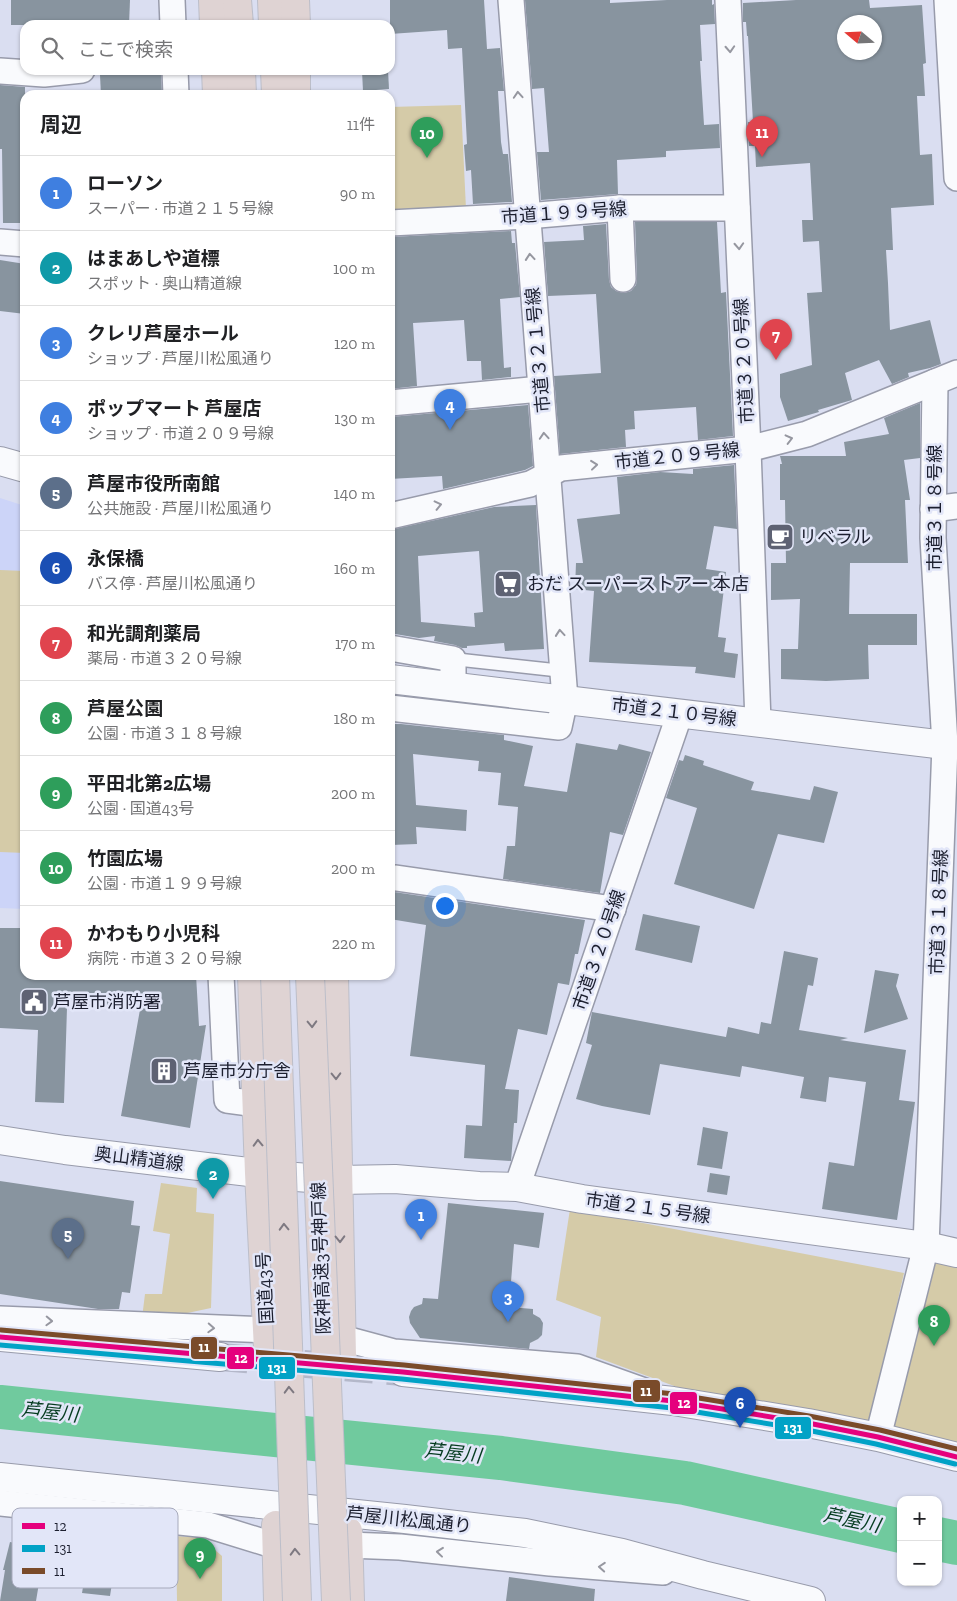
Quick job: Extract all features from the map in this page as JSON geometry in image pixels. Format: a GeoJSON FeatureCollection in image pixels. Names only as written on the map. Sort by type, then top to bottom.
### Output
{"type":"FeatureCollection","features":[{"type":"Feature","properties":{"kind":"highway"},"geometry":{"type":"LineString","coordinates":[[213,0],[214,20]]}},
{"type":"Feature","properties":{"kind":"highway"},"geometry":{"type":"LineString","coordinates":[[238,0],[239,20]]}},
{"type":"Feature","properties":{"kind":"highway"},"geometry":{"type":"LineString","coordinates":[[272,0],[273,20]]}},
{"type":"Feature","properties":{"kind":"highway"},"geometry":{"type":"LineString","coordinates":[[295,0],[296,20]]}},
{"type":"Feature","properties":{"kind":"highway"},"geometry":{"type":"LineString","coordinates":[[216,75],[217,90]]}},
{"type":"Feature","properties":{"kind":"highway"},"geometry":{"type":"LineString","coordinates":[[241,75],[242,90]]}},
{"type":"Feature","properties":{"kind":"highway"},"geometry":{"type":"LineString","coordinates":[[275,75],[276,90]]}},
{"type":"Feature","properties":{"kind":"highway"},"geometry":{"type":"LineString","coordinates":[[296,75],[296,90]]}},
{"type":"Feature","properties":{"kind":"highway","name":"国道43号"},"geometry":{"type":"LineString","coordinates":[[252,980],[278,1601]]}},
{"type":"Feature","properties":{"kind":"highway","name":"阪神高速3号神戸線"},"geometry":{"type":"LineString","coordinates":[[275,980],[297,1601]]}},
{"type":"Feature","properties":{"kind":"highway","name":"阪神高速3号神戸線"},"geometry":{"type":"LineString","coordinates":[[310,980],[336,1601]]}},
{"type":"Feature","properties":{"kind":"highway"},"geometry":{"type":"LineString","coordinates":[[334,980],[350,1601]]}},
{"type":"Feature","properties":{"kind":"street"},"geometry":{"type":"LineString","coordinates":[[172,0],[173,20]]}},
{"type":"Feature","properties":{"kind":"street","name":"市道３２１号線"},"geometry":{"type":"LineString","coordinates":[[395,709],[560,728],[565,699],[511,0]]}},
{"type":"Feature","properties":{"kind":"street","name":"市道３２０号線"},"geometry":{"type":"LineString","coordinates":[[728,0],[758,722]]}},
{"type":"Feature","properties":{"kind":"street"},"geometry":{"type":"LineString","coordinates":[[947,0],[957,178]]}},
{"type":"Feature","properties":{"kind":"street"},"geometry":{"type":"LineString","coordinates":[[0,71],[20,72]]}},
{"type":"Feature","properties":{"kind":"street"},"geometry":{"type":"LineString","coordinates":[[175,75],[176,90]]}},
{"type":"Feature","properties":{"kind":"street"},"geometry":{"type":"LineString","coordinates":[[620,208],[623,279]]}},
{"type":"Feature","properties":{"kind":"street","name":"市道１９９号線"},"geometry":{"type":"LineString","coordinates":[[395,223],[527,216],[620,208],[738,208]]}},
{"type":"Feature","properties":{"kind":"street"},"geometry":{"type":"LineString","coordinates":[[0,242],[20,244]]}},
{"type":"Feature","properties":{"kind":"street","name":"市道２０９号線"},"geometry":{"type":"LineString","coordinates":[[395,515],[530,484],[561,468],[748,449],[807,434],[946,377]]}},
{"type":"Feature","properties":{"kind":"street","name":"市道３１８号線"},"geometry":{"type":"LineString","coordinates":[[878,1437],[926,1246],[951,744],[933,538],[945,508],[946,377]]}},
{"type":"Feature","properties":{"kind":"street"},"geometry":{"type":"LineString","coordinates":[[395,403],[541,390]]}},
{"type":"Feature","properties":{"kind":"street"},"geometry":{"type":"LineString","coordinates":[[0,461],[20,467]]}},
{"type":"Feature","properties":{"kind":"street"},"geometry":{"type":"LineString","coordinates":[[395,649],[452,659],[453,686]]}},
{"type":"Feature","properties":{"kind":"street","name":"市道２１０号線"},"geometry":{"type":"LineString","coordinates":[[395,680],[951,744]]}},
{"type":"Feature","properties":{"kind":"street","name":"市道３２０号線"},"geometry":{"type":"LineString","coordinates":[[517,1187],[680,713]]}},
{"type":"Feature","properties":{"kind":"street"},"geometry":{"type":"LineString","coordinates":[[396,878],[612,909]]}},
{"type":"Feature","properties":{"kind":"street"},"geometry":{"type":"LineString","coordinates":[[221,980],[227,1100],[257,1104]]}},
{"type":"Feature","properties":{"kind":"street","name":"奥山精道線"},"geometry":{"type":"LineString","coordinates":[[0,1140],[65,1150],[259,1173],[338,1180]]}},
{"type":"Feature","properties":{"kind":"street","name":"市道２１５号線"},"geometry":{"type":"LineString","coordinates":[[338,1180],[395,1180],[517,1187],[582,1199],[926,1246],[957,1254]]}},
{"type":"Feature","properties":{"kind":"street"},"geometry":{"type":"LineString","coordinates":[[0,1319],[268,1340]]}},
{"type":"Feature","properties":{"kind":"street"},"geometry":{"type":"LineString","coordinates":[[0,1337],[220,1357]]}},
{"type":"Feature","properties":{"kind":"street"},"geometry":{"type":"LineString","coordinates":[[342,1347],[577,1367],[673,1401]]}},
{"type":"Feature","properties":{"kind":"street"},"geometry":{"type":"LineString","coordinates":[[403,1372],[673,1401],[878,1437],[957,1457]]}},
{"type":"Feature","properties":{"kind":"street","name":"芦屋川松風通り"},"geometry":{"type":"LineString","coordinates":[[0,1477],[405,1519],[525,1534],[622,1553],[812,1601]]}},
{"type":"Feature","properties":{"kind":"street"},"geometry":{"type":"LineString","coordinates":[[0,1503],[47,1508]]}},
{"type":"Feature","properties":{"kind":"street"},"geometry":{"type":"LineString","coordinates":[[178,1522],[276,1535]]}},
{"type":"Feature","properties":{"kind":"street"},"geometry":{"type":"LineString","coordinates":[[348,1538],[400,1548],[550,1563],[703,1575]]}},
{"type":"Feature","properties":{"kind":"lane"},"geometry":{"type":"LineString","coordinates":[[452,659],[563,671]]}},
{"type":"Feature","properties":{"kind":"shaded area"},"geometry":{"type":"Polygon","coordinates":[[[461,105],[466,209],[395,212],[395,107],[461,105]]]}},
{"type":"Feature","properties":{"kind":"shaded area"},"geometry":{"type":"Polygon","coordinates":[[[0,498],[20,504],[20,909],[0,908],[0,498]]]}},
{"type":"Feature","properties":{"kind":"shaded area"},"geometry":{"type":"Polygon","coordinates":[[[0,570],[20,571],[20,853],[0,852],[0,570]]]}},
{"type":"Feature","properties":{"kind":"shaded area"},"geometry":{"type":"Polygon","coordinates":[[[161,1183],[197,1188],[196,1212],[214,1214],[211,1308],[159,1319],[142,1318],[145,1294],[162,1294],[170,1234],[153,1231],[161,1183]]]}},
{"type":"Feature","properties":{"kind":"shaded area"},"geometry":{"type":"Polygon","coordinates":[[[570,1209],[904,1273],[870,1423],[685,1390],[596,1357],[601,1317],[556,1300],[570,1209]]]}},
{"type":"Feature","properties":{"kind":"shaded area"},"geometry":{"type":"Polygon","coordinates":[[[932,1258],[957,1264],[957,1443],[894,1427],[932,1258]]]}},
{"type":"Feature","properties":{"kind":"shaded area"},"geometry":{"type":"Polygon","coordinates":[[[178,1536],[201,1538],[222,1556],[222,1601],[177,1601],[178,1536]]]}},
{"type":"Feature","properties":{"kind":"building"},"geometry":{"type":"Polygon","coordinates":[[[11,0],[130,0],[129,20],[20,20],[20,25],[11,25],[11,0]]]}},
{"type":"Feature","properties":{"kind":"building"},"geometry":{"type":"Polygon","coordinates":[[[390,0],[484,0],[487,49],[500,48],[504,91],[498,91],[501,142],[503,154],[508,154],[512,202],[473,204],[471,170],[466,171],[464,145],[467,144],[462,48],[448,49],[447,30],[395,34],[395,20],[390,20],[390,0]]]}},
{"type":"Feature","properties":{"kind":"building"},"geometry":{"type":"Polygon","coordinates":[[[525,0],[610,0],[610,3],[712,0],[715,24],[700,25],[702,61],[700,61],[704,125],[719,124],[720,148],[666,151],[666,157],[617,160],[618,194],[541,200],[537,152],[549,152],[544,88],[532,89],[525,0]]]}},
{"type":"Feature","properties":{"kind":"building"},"geometry":{"type":"Polygon","coordinates":[[[796,0],[869,0],[870,8],[922,5],[926,63],[923,64],[925,96],[917,96],[920,155],[932,154],[934,205],[891,208],[893,250],[886,250],[890,330],[930,320],[941,364],[908,373],[909,377],[892,384],[879,360],[845,373],[852,400],[788,421],[780,397],[780,374],[812,365],[807,293],[822,292],[819,241],[803,242],[802,220],[813,220],[810,163],[756,167],[755,146],[749,146],[748,122],[753,122],[748,36],[746,22],[743,22],[743,3],[796,0]]]}},
{"type":"Feature","properties":{"kind":"building"},"geometry":{"type":"Polygon","coordinates":[[[100,75],[161,75],[162,90],[101,90],[100,75]]]}},
{"type":"Feature","properties":{"kind":"building"},"geometry":{"type":"Polygon","coordinates":[[[362,75],[388,75],[389,89],[363,90],[362,75]]]}},
{"type":"Feature","properties":{"kind":"building"},"geometry":{"type":"Polygon","coordinates":[[[0,85],[25,87],[25,90],[20,90],[20,223],[3,223],[2,149],[0,149],[0,85]]]}},
{"type":"Feature","properties":{"kind":"building"},"geometry":{"type":"Polygon","coordinates":[[[635,222],[717,222],[721,293],[726,292],[733,436],[698,440],[696,407],[634,411],[635,429],[625,430],[626,447],[560,454],[554,376],[601,373],[596,294],[548,296],[544,242],[584,240],[583,226],[606,224],[609,280],[611,287],[616,291],[624,293],[631,291],[636,285],[637,279],[635,222]]]}},
{"type":"Feature","properties":{"kind":"building"},"geometry":{"type":"Polygon","coordinates":[[[511,231],[512,243],[515,243],[520,297],[500,299],[504,368],[511,367],[511,377],[482,380],[481,361],[467,361],[464,320],[413,323],[417,386],[395,388],[395,237],[511,231]]]}},
{"type":"Feature","properties":{"kind":"building"},"geometry":{"type":"Polygon","coordinates":[[[0,260],[20,263],[20,313],[0,311],[0,260]]]}},
{"type":"Feature","properties":{"kind":"building"},"geometry":{"type":"Polygon","coordinates":[[[920,403],[920,458],[904,460],[910,500],[905,500],[908,563],[850,563],[849,614],[917,614],[917,645],[868,645],[869,679],[826,681],[781,679],[781,649],[798,649],[800,599],[771,600],[771,563],[786,563],[785,500],[780,500],[780,464],[782,464],[780,456],[846,456],[844,442],[889,434],[884,418],[920,403]]]}},
{"type":"Feature","properties":{"kind":"building"},"geometry":{"type":"Polygon","coordinates":[[[528,405],[533,466],[525,470],[443,489],[442,476],[395,479],[395,417],[528,405]]]}},
{"type":"Feature","properties":{"kind":"building"},"geometry":{"type":"Polygon","coordinates":[[[734,465],[737,529],[714,526],[706,569],[726,572],[718,637],[726,638],[724,652],[738,654],[735,678],[695,673],[696,667],[589,662],[594,591],[575,589],[576,563],[583,563],[577,519],[620,514],[617,477],[660,472],[693,474],[693,469],[734,465]]]}},
{"type":"Feature","properties":{"kind":"building"},"geometry":{"type":"Polygon","coordinates":[[[536,505],[544,649],[505,651],[504,643],[462,648],[434,641],[435,636],[419,638],[395,634],[395,529],[494,507],[536,505]],[[479,551],[418,556],[421,622],[475,627],[474,613],[483,612],[479,551]]]}},
{"type":"Feature","properties":{"kind":"building"},"geometry":{"type":"Polygon","coordinates":[[[395,724],[504,735],[504,740],[533,746],[524,786],[567,792],[576,743],[617,750],[619,744],[651,752],[623,835],[610,832],[600,893],[503,879],[507,846],[515,846],[518,807],[498,805],[501,773],[478,771],[479,761],[413,754],[416,805],[467,810],[466,831],[416,827],[417,844],[395,845],[395,724]]]}},
{"type":"Feature","properties":{"kind":"building"},"geometry":{"type":"Polygon","coordinates":[[[685,755],[704,761],[703,765],[754,782],[751,790],[810,800],[814,786],[838,792],[824,843],[778,834],[754,909],[674,884],[697,808],[666,798],[679,760],[683,761],[685,755]]]}},
{"type":"Feature","properties":{"kind":"building"},"geometry":{"type":"Polygon","coordinates":[[[395,892],[585,920],[578,954],[575,954],[569,985],[558,983],[547,1035],[518,1029],[505,1089],[519,1090],[517,1123],[514,1123],[511,1161],[464,1158],[466,1125],[482,1126],[485,1065],[410,1056],[426,925],[395,920],[395,892]]]}},
{"type":"Feature","properties":{"kind":"building"},"geometry":{"type":"Polygon","coordinates":[[[643,914],[700,926],[692,963],[635,950],[643,914]]]}},
{"type":"Feature","properties":{"kind":"building"},"geometry":{"type":"Polygon","coordinates":[[[0,928],[20,928],[20,980],[196,980],[199,1026],[206,1025],[190,1128],[121,1116],[141,1004],[67,1008],[64,1103],[35,1102],[38,1030],[0,1028],[0,928]]]}},
{"type":"Feature","properties":{"kind":"building"},"geometry":{"type":"Polygon","coordinates":[[[784,951],[818,958],[813,986],[808,985],[799,1030],[848,1038],[840,1040],[906,1050],[899,1100],[915,1102],[897,1220],[822,1209],[829,1162],[854,1166],[866,1082],[829,1077],[826,1102],[800,1098],[804,1077],[742,1066],[740,1077],[660,1064],[650,1115],[576,1099],[592,1045],[586,1043],[592,1012],[726,1037],[728,1027],[759,1034],[761,1022],[771,1024],[784,951]]]}},
{"type":"Feature","properties":{"kind":"building"},"geometry":{"type":"Polygon","coordinates":[[[875,970],[899,974],[896,986],[908,1019],[864,1033],[875,970]]]}},
{"type":"Feature","properties":{"kind":"building"},"geometry":{"type":"Polygon","coordinates":[[[703,1127],[728,1132],[722,1169],[697,1165],[703,1127]]]}},
{"type":"Feature","properties":{"kind":"building"},"geometry":{"type":"Polygon","coordinates":[[[710,1173],[730,1176],[727,1195],[707,1192],[710,1173]]]}},
{"type":"Feature","properties":{"kind":"building"},"geometry":{"type":"Polygon","coordinates":[[[0,1181],[134,1201],[131,1225],[140,1226],[130,1293],[122,1292],[119,1309],[98,1309],[0,1294],[0,1181]]]}},
{"type":"Feature","properties":{"kind":"building"},"geometry":{"type":"Polygon","coordinates":[[[448,1203],[544,1213],[539,1248],[514,1244],[509,1307],[533,1309],[533,1314],[540,1318],[543,1323],[542,1335],[530,1343],[529,1349],[420,1338],[410,1323],[411,1311],[414,1307],[422,1304],[423,1298],[438,1299],[448,1203]]]}},
{"type":"Feature","properties":{"kind":"building"},"geometry":{"type":"Polygon","coordinates":[[[10,1542],[12,1542],[12,1588],[38,1588],[36,1601],[0,1601],[5,1570],[3,1570],[10,1542]]]}},
{"type":"Feature","properties":{"kind":"building"},"geometry":{"type":"Polygon","coordinates":[[[509,1577],[595,1589],[594,1601],[506,1601],[509,1577]]]}},
{"type":"Feature","properties":{"kind":"building"},"geometry":{"type":"Polygon","coordinates":[[[83,1588],[111,1588],[110,1596],[82,1593],[83,1588]]]}},
{"type":"Feature","properties":{"kind":"waterway","name":"芦屋川"},"geometry":{"type":"LineString","coordinates":[[0,1407],[501,1458],[685,1483],[897,1530]]}},
{"type":"Feature","properties":{"kind":"waterway","name":"芦屋川"},"geometry":{"type":"LineString","coordinates":[[942,1540],[957,1543]]}},
{"type":"Feature","properties":{"kind":"tunnel"},"geometry":{"type":"LineString","coordinates":[[220,1357],[403,1372]]}},
{"type":"Feature","properties":{"kind":"transit line","name":"11"},"geometry":{"type":"LineString","coordinates":[[1,1330],[404,1365],[674,1394],[809,1416],[880,1430],[957,1449]]}},
{"type":"Feature","properties":{"kind":"transit line","name":"12"},"geometry":{"type":"LineString","coordinates":[[0,1337],[403,1372],[673,1401],[808,1423],[878,1437],[957,1457]]}},
{"type":"Feature","properties":{"kind":"transit line","name":"131"},"geometry":{"type":"LineString","coordinates":[[0,1345],[402,1379],[672,1408],[807,1430],[876,1444],[955,1464]]}},
{"type":"Feature","properties":{"kind":"place","name":"かわもり小児科"},"geometry":{"type":"Point","coordinates":[762,157]}},
{"type":"Feature","properties":{"kind":"place","name":"竹園広場"},"geometry":{"type":"Point","coordinates":[427,158]}},
{"type":"Feature","properties":{"kind":"place","name":"和光調剤薬局"},"geometry":{"type":"Point","coordinates":[776,360]}},
{"type":"Feature","properties":{"kind":"place","name":"ポップマート 芦屋店"},"geometry":{"type":"Point","coordinates":[450,430]}},
{"type":"Feature","properties":{"kind":"place","name":"リベラル"},"geometry":{"type":"Point","coordinates":[780,537]}},
{"type":"Feature","properties":{"kind":"place","name":"おだ スーパーストアー 本店"},"geometry":{"type":"Point","coordinates":[508,584]}},
{"type":"Feature","properties":{"kind":"place","name":"芦屋市消防署"},"geometry":{"type":"Point","coordinates":[34,1002]}},
{"type":"Feature","properties":{"kind":"place","name":"芦屋市分庁舎"},"geometry":{"type":"Point","coordinates":[164,1071]}},
{"type":"Feature","properties":{"kind":"place","name":"はまあしや道標"},"geometry":{"type":"Point","coordinates":[213,1199]}},
{"type":"Feature","properties":{"kind":"place","name":"ローソン"},"geometry":{"type":"Point","coordinates":[421,1240]}},
{"type":"Feature","properties":{"kind":"place","name":"芦屋市役所南館"},"geometry":{"type":"Point","coordinates":[68,1259]}},
{"type":"Feature","properties":{"kind":"place","name":"クレリ芦屋ホール"},"geometry":{"type":"Point","coordinates":[508,1322]}},
{"type":"Feature","properties":{"kind":"place","name":"芦屋公園"},"geometry":{"type":"Point","coordinates":[934,1346]}},
{"type":"Feature","properties":{"kind":"place","name":"永保橋"},"geometry":{"type":"Point","coordinates":[740,1428]}},
{"type":"Feature","properties":{"kind":"place","name":"平田北第2広場"},"geometry":{"type":"Point","coordinates":[200,1579]}}]}
